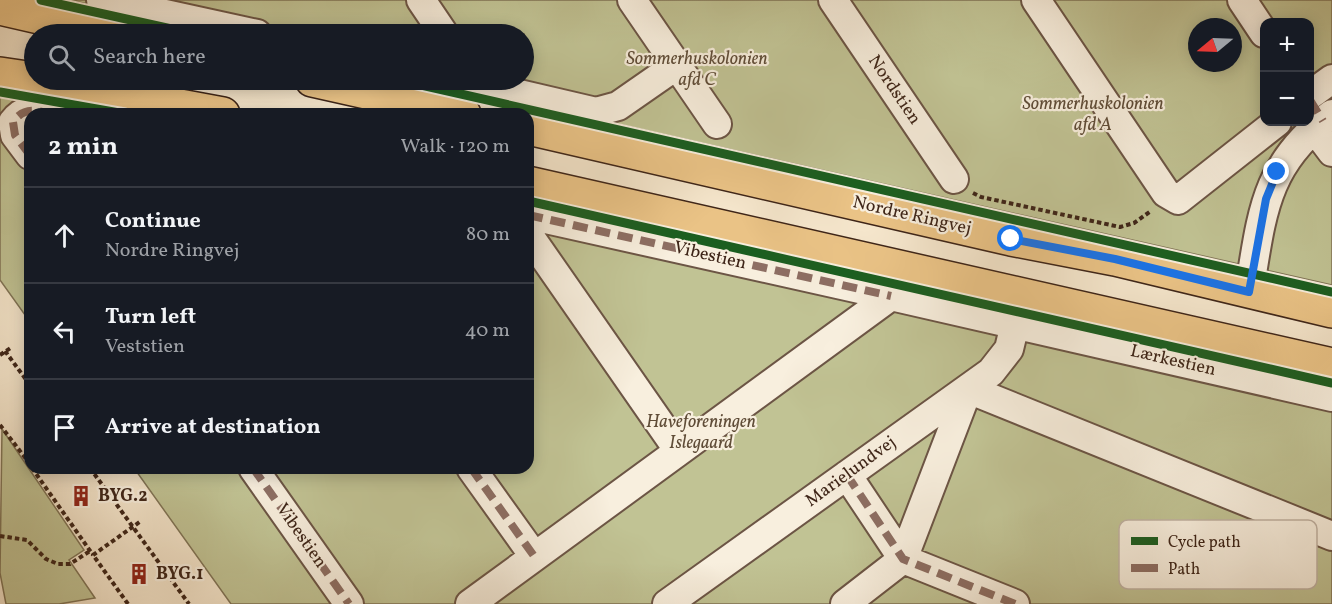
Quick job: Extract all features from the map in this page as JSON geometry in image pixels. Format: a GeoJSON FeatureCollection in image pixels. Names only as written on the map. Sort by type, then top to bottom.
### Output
{"type":"FeatureCollection","features":[{"type":"Feature","properties":{"kind":"main road"},"geometry":{"type":"LineString","coordinates":[[0,8],[67,24]]}},
{"type":"Feature","properties":{"kind":"main road"},"geometry":{"type":"LineString","coordinates":[[0,22],[24,27]]}},
{"type":"Feature","properties":{"kind":"main road"},"geometry":{"type":"LineString","coordinates":[[0,74],[24,78]]}},
{"type":"Feature","properties":{"kind":"main road"},"geometry":{"type":"LineString","coordinates":[[93,90],[191,108]]}},
{"type":"Feature","properties":{"kind":"main road"},"geometry":{"type":"LineString","coordinates":[[357,90],[437,108]]}},
{"type":"Feature","properties":{"kind":"main road","name":"Nordre Ringvej"},"geometry":{"type":"LineString","coordinates":[[534,129],[1011,239],[1115,259],[1332,311]]}},
{"type":"Feature","properties":{"kind":"main road"},"geometry":{"type":"LineString","coordinates":[[534,184],[1332,365]]}},
{"type":"Feature","properties":{"kind":"street"},"geometry":{"type":"LineString","coordinates":[[101,0],[211,24]]}},
{"type":"Feature","properties":{"kind":"street"},"geometry":{"type":"LineString","coordinates":[[207,0],[223,24]]}},
{"type":"Feature","properties":{"kind":"street"},"geometry":{"type":"LineString","coordinates":[[421,0],[437,24]]}},
{"type":"Feature","properties":{"kind":"street"},"geometry":{"type":"LineString","coordinates":[[632,0],[717,124]]}},
{"type":"Feature","properties":{"kind":"street","name":"Nordstien"},"geometry":{"type":"LineString","coordinates":[[833,0],[954,179]]}},
{"type":"Feature","properties":{"kind":"street"},"geometry":{"type":"LineString","coordinates":[[1036,0],[1168,194],[1178,201],[1272,126]]}},
{"type":"Feature","properties":{"kind":"street"},"geometry":{"type":"LineString","coordinates":[[1242,0],[1260,27]]}},
{"type":"Feature","properties":{"kind":"street"},"geometry":{"type":"LineString","coordinates":[[507,90],[596,112],[618,106],[677,65]]}},
{"type":"Feature","properties":{"kind":"street"},"geometry":{"type":"LineString","coordinates":[[1314,93],[1332,79]]}},
{"type":"Feature","properties":{"kind":"street"},"geometry":{"type":"LineString","coordinates":[[24,111],[13,122],[15,135],[24,147]]}},
{"type":"Feature","properties":{"kind":"street"},"geometry":{"type":"LineString","coordinates":[[1249,292],[1266,199],[1277,172],[1292,150],[1323,121],[1332,152]]}},
{"type":"Feature","properties":{"kind":"street","name":"Vibestien"},"geometry":{"type":"LineString","coordinates":[[534,216],[1015,324]]}},
{"type":"Feature","properties":{"kind":"street"},"geometry":{"type":"LineString","coordinates":[[534,243],[680,451]]}},
{"type":"Feature","properties":{"kind":"street"},"geometry":{"type":"LineString","coordinates":[[470,604],[891,296]]}},
{"type":"Feature","properties":{"kind":"street","name":"Marielundvej"},"geometry":{"type":"LineString","coordinates":[[667,604],[991,372],[1009,349],[1015,324]]}},
{"type":"Feature","properties":{"kind":"street","name":"Lærkestien"},"geometry":{"type":"LineString","coordinates":[[1015,324],[1332,397]]}},
{"type":"Feature","properties":{"kind":"street"},"geometry":{"type":"LineString","coordinates":[[845,604],[903,559],[968,389],[1292,520]]}},
{"type":"Feature","properties":{"kind":"street","name":"Vibestien"},"geometry":{"type":"LineString","coordinates":[[256,474],[349,604]]}},
{"type":"Feature","properties":{"kind":"street"},"geometry":{"type":"LineString","coordinates":[[475,474],[534,556]]}},
{"type":"Feature","properties":{"kind":"street"},"geometry":{"type":"LineString","coordinates":[[847,475],[903,559],[1015,604]]}},
{"type":"Feature","properties":{"kind":"street"},"geometry":{"type":"LineString","coordinates":[[1317,530],[1332,536]]}},
{"type":"Feature","properties":{"kind":"path"},"geometry":{"type":"LineString","coordinates":[[954,179],[981,197],[1126,227],[1168,194]]}},
{"type":"Feature","properties":{"kind":"path"},"geometry":{"type":"LineString","coordinates":[[0,355],[12,347]]}},
{"type":"Feature","properties":{"kind":"path"},"geometry":{"type":"LineString","coordinates":[[5,351],[24,380]]}},
{"type":"Feature","properties":{"kind":"path"},"geometry":{"type":"LineString","coordinates":[[0,425],[2,424],[24,456]]}},
{"type":"Feature","properties":{"kind":"path"},"geometry":{"type":"LineString","coordinates":[[37,474],[128,604]]}},
{"type":"Feature","properties":{"kind":"path"},"geometry":{"type":"LineString","coordinates":[[94,474],[189,604]]}},
{"type":"Feature","properties":{"kind":"path"},"geometry":{"type":"LineString","coordinates":[[0,536],[27,540],[46,559],[58,564],[70,564],[92,553],[141,521]]}},
{"type":"Feature","properties":{"kind":"path"},"geometry":{"type":"LineString","coordinates":[[171,589],[176,586]]}},
{"type":"Feature","properties":{"kind":"green space","name":"Sommerhuskolonien afd A"},"geometry":{"type":"Polygon","coordinates":[[[70,0],[1332,0],[1332,285],[466,90],[534,90],[534,24],[177,24],[70,0]]]}},
{"type":"Feature","properties":{"kind":"green space"},"geometry":{"type":"Polygon","coordinates":[[[0,97],[56,108],[24,108],[24,314],[0,280],[0,97]]]}},
{"type":"Feature","properties":{"kind":"green space","name":"Haveforeningen Islegaard"},"geometry":{"type":"Polygon","coordinates":[[[534,217],[1332,403],[1332,604],[231,604],[138,474],[534,474],[534,217]]]}},
{"type":"Feature","properties":{"kind":"green space"},"geometry":{"type":"Polygon","coordinates":[[[2,429],[24,461],[24,474],[32,474],[84,550],[69,560],[95,598],[59,604],[6,604],[0,573],[2,429]]]}},
{"type":"Feature","properties":{"kind":"marked path"},"geometry":{"type":"LineString","coordinates":[[1314,106],[1323,121]]}},
{"type":"Feature","properties":{"kind":"marked path"},"geometry":{"type":"LineString","coordinates":[[24,113],[13,122],[15,135],[24,147]]}},
{"type":"Feature","properties":{"kind":"marked path"},"geometry":{"type":"LineString","coordinates":[[534,216],[891,296]]}},
{"type":"Feature","properties":{"kind":"marked path"},"geometry":{"type":"LineString","coordinates":[[257,474],[349,604]]}},
{"type":"Feature","properties":{"kind":"marked path"},"geometry":{"type":"LineString","coordinates":[[475,474],[534,556]]}},
{"type":"Feature","properties":{"kind":"marked path"},"geometry":{"type":"LineString","coordinates":[[847,475],[903,559],[1015,604]]}},
{"type":"Feature","properties":{"kind":"cycle path"},"geometry":{"type":"LineString","coordinates":[[41,0],[149,24]]}},
{"type":"Feature","properties":{"kind":"cycle path"},"geometry":{"type":"LineString","coordinates":[[443,90],[522,108]]}},
{"type":"Feature","properties":{"kind":"cycle path"},"geometry":{"type":"LineString","coordinates":[[0,92],[91,108]]}},
{"type":"Feature","properties":{"kind":"cycle path"},"geometry":{"type":"LineString","coordinates":[[534,111],[1332,292]]}},
{"type":"Feature","properties":{"kind":"cycle path"},"geometry":{"type":"LineString","coordinates":[[534,202],[1332,383]]}},
{"type":"Feature","properties":{"kind":"place","name":"BYG.2"},"geometry":{"type":"Point","coordinates":[81,496]}},
{"type":"Feature","properties":{"kind":"place","name":"BYG.1"},"geometry":{"type":"Point","coordinates":[139,574]}},
{"type":"Feature","properties":{"kind":"route"},"geometry":{"type":"LineString","coordinates":[[1011,239],[1115,259],[1249,292],[1266,199],[1277,172]]}},
{"type":"Feature","properties":{"kind":"park label","name":"Sommerhuskolonien afd C"},"geometry":{"type":"Point","coordinates":[697,69]}}]}
